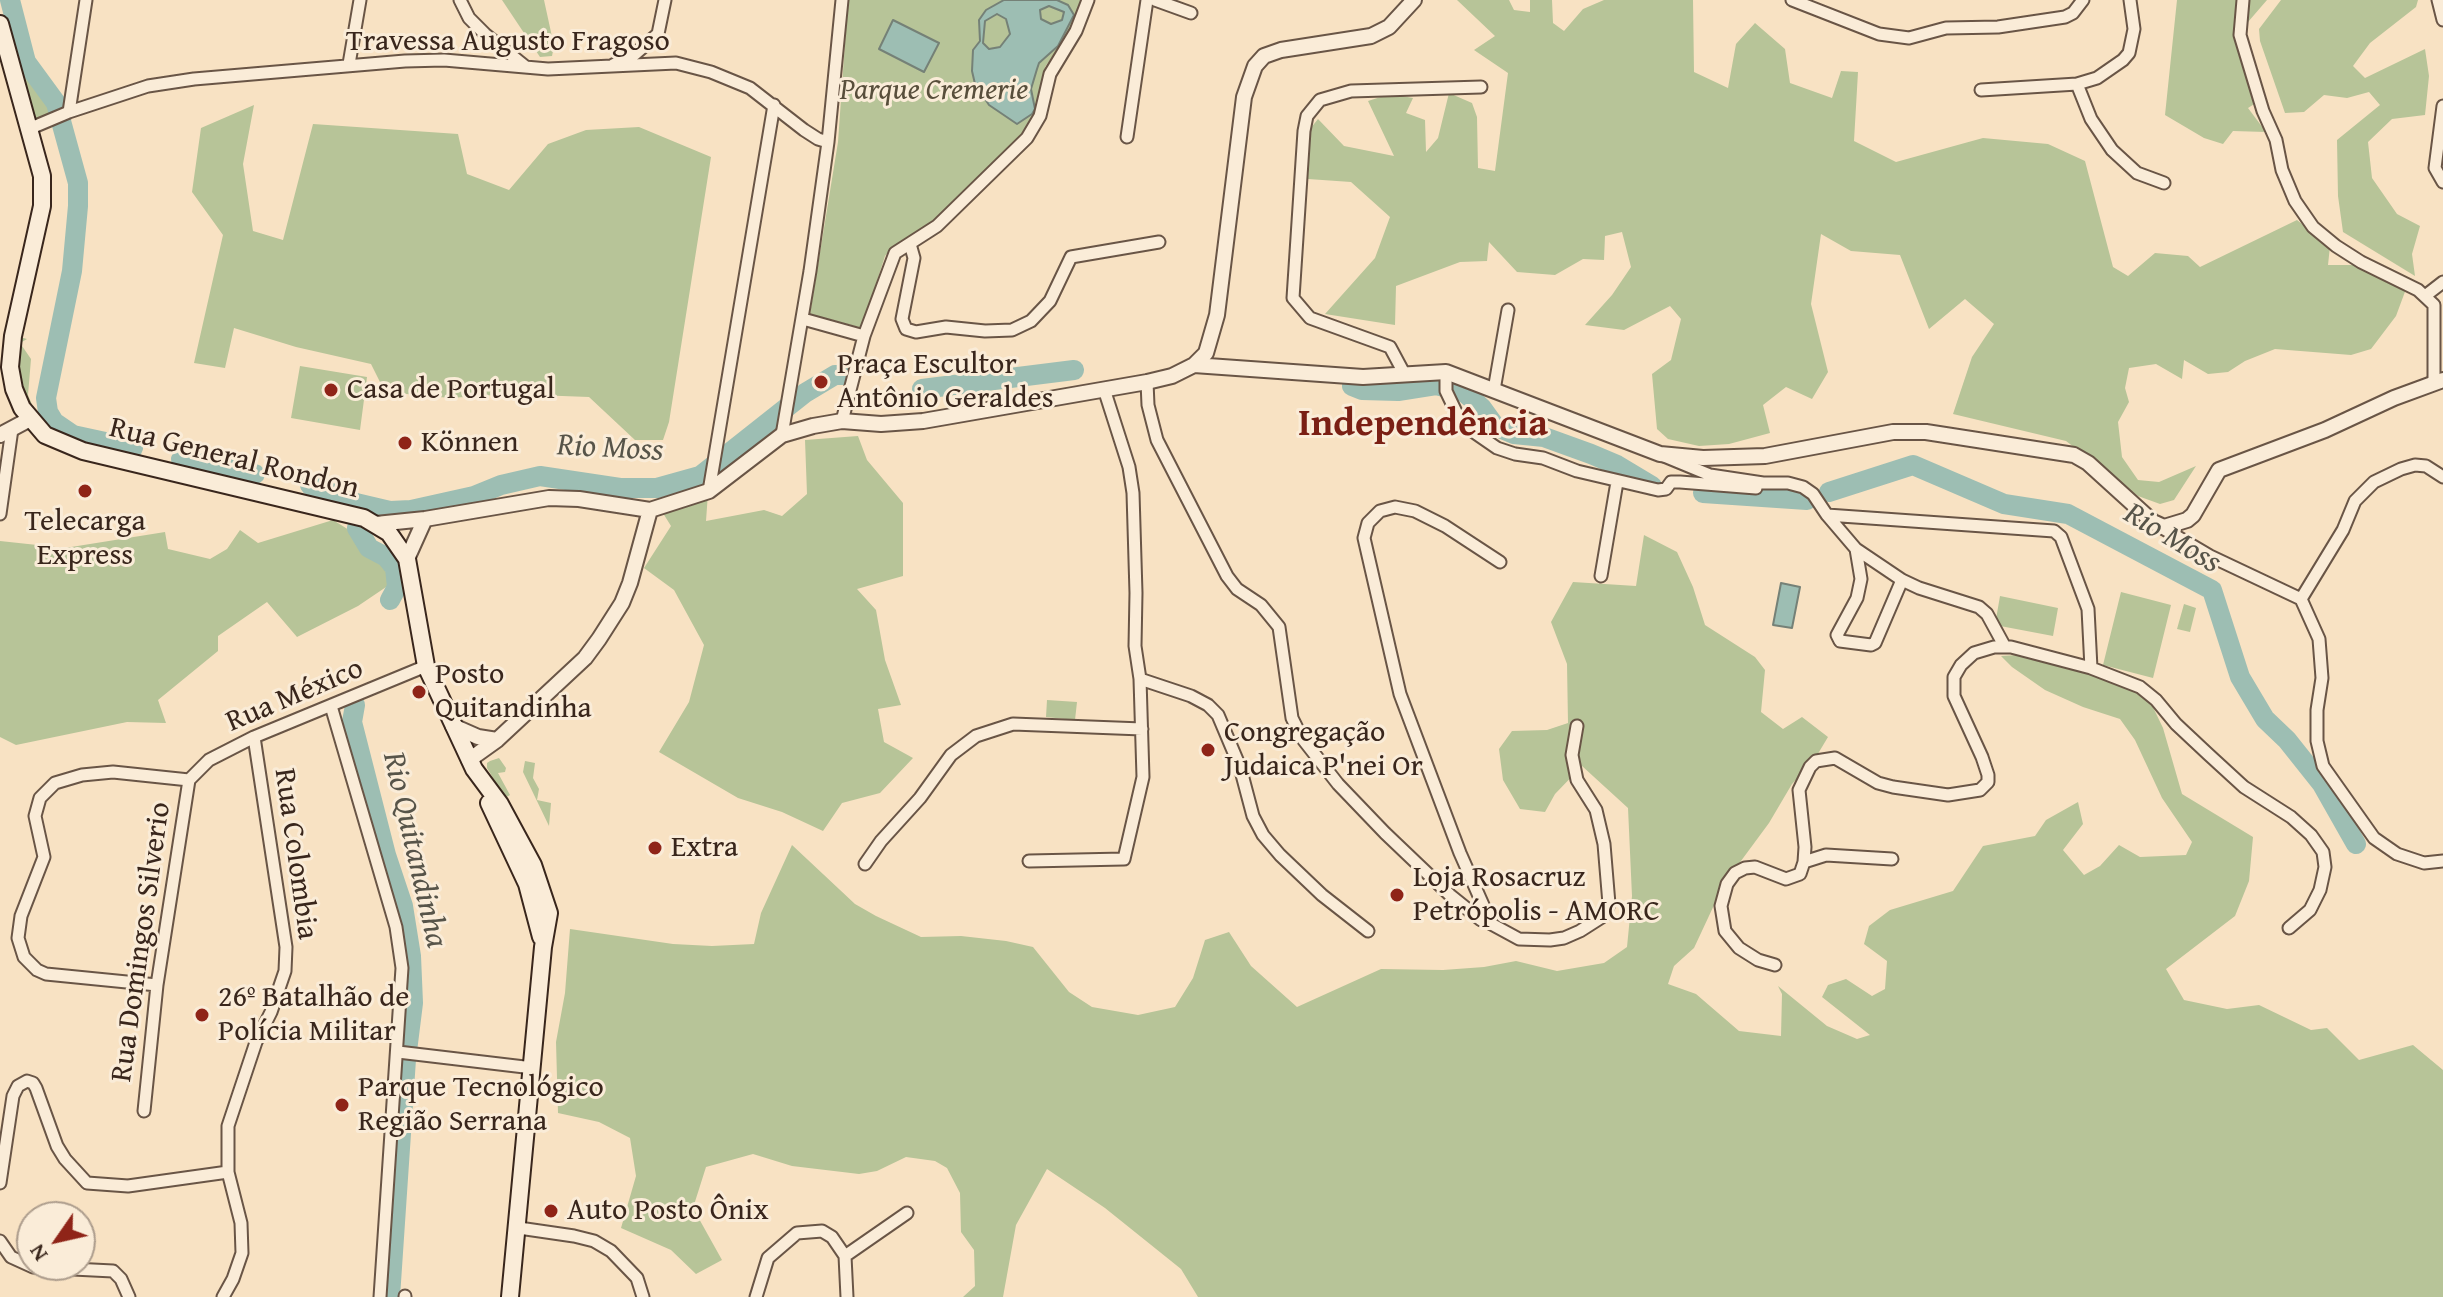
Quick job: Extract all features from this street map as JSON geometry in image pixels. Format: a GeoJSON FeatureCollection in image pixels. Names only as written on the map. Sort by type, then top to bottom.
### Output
{"type":"FeatureCollection","features":[{"type":"Feature","properties":{"kind":"main road","name":"Rua General Rondon"},"geometry":{"type":"LineString","coordinates":[[0,24],[39,125],[42,176],[42,206],[13,336],[10,367],[22,408],[45,435],[83,451],[364,518],[389,533],[407,559],[426,666],[527,884],[543,947]]}},
{"type":"Feature","properties":{"kind":"main road","name":"Rua General Rondon"},"geometry":{"type":"LineString","coordinates":[[472,764],[516,830],[544,893],[549,913],[543,947],[519,1228],[510,1297]]}},
{"type":"Feature","properties":{"kind":"street"},"geometry":{"type":"LineString","coordinates":[[69,112],[86,0]]}},
{"type":"Feature","properties":{"kind":"street"},"geometry":{"type":"LineString","coordinates":[[349,64],[360,0]]}},
{"type":"Feature","properties":{"kind":"street"},"geometry":{"type":"LineString","coordinates":[[460,0],[469,18],[485,34],[527,67]]}},
{"type":"Feature","properties":{"kind":"street"},"geometry":{"type":"LineString","coordinates":[[608,67],[652,42],[658,34],[665,0]]}},
{"type":"Feature","properties":{"kind":"street"},"geometry":{"type":"LineString","coordinates":[[782,435],[803,319],[828,142],[842,0]]}},
{"type":"Feature","properties":{"kind":"street"},"geometry":{"type":"LineString","coordinates":[[842,421],[864,336],[895,253],[937,226],[1027,138],[1040,116],[1050,74],[1076,31],[1088,0]]}},
{"type":"Feature","properties":{"kind":"street"},"geometry":{"type":"LineString","coordinates":[[1127,137],[1147,0]]}},
{"type":"Feature","properties":{"kind":"street"},"geometry":{"type":"LineString","coordinates":[[1155,0],[1191,13]]}},
{"type":"Feature","properties":{"kind":"street"},"geometry":{"type":"LineString","coordinates":[[376,524],[549,498],[579,499],[650,510],[709,491],[782,435],[842,421],[900,425],[1147,382],[1172,376],[1194,365],[1206,353],[1217,315],[1244,97],[1255,66],[1264,56],[1281,50],[1371,36],[1389,27],[1414,0]]}},
{"type":"Feature","properties":{"kind":"street"},"geometry":{"type":"LineString","coordinates":[[1792,0],[1879,34],[1909,38],[1946,28],[1998,27],[2065,17],[2073,13],[2083,0]]}},
{"type":"Feature","properties":{"kind":"street"},"geometry":{"type":"LineString","coordinates":[[1981,90],[2077,84],[2097,78],[2129,53],[2134,29],[2130,0]]}},
{"type":"Feature","properties":{"kind":"street"},"geometry":{"type":"LineString","coordinates":[[2153,522],[2164,527],[2187,520],[2219,470],[2325,430],[2438,381],[2434,305],[2407,283],[2361,262],[2336,246],[2313,227],[2295,201],[2282,170],[2276,140],[2263,111],[2240,35],[2243,0]]}},
{"type":"Feature","properties":{"kind":"street"},"geometry":{"type":"LineString","coordinates":[[2438,0],[2443,20]]}},
{"type":"Feature","properties":{"kind":"street","name":"Travessa Augusto Fragoso"},"geometry":{"type":"LineString","coordinates":[[39,125],[148,86],[173,81],[349,64],[444,60],[527,67],[676,63],[731,79],[774,105],[804,130],[828,142]]}},
{"type":"Feature","properties":{"kind":"street"},"geometry":{"type":"LineString","coordinates":[[2077,84],[2091,119],[2112,150],[2137,173],[2164,183]]}},
{"type":"Feature","properties":{"kind":"street"},"geometry":{"type":"LineString","coordinates":[[1405,375],[1390,347],[1310,318],[1293,298],[1307,116],[1320,100],[1351,91],[1481,87]]}},
{"type":"Feature","properties":{"kind":"street"},"geometry":{"type":"LineString","coordinates":[[709,491],[774,105]]}},
{"type":"Feature","properties":{"kind":"street"},"geometry":{"type":"LineString","coordinates":[[2443,106],[2435,168],[2443,182]]}},
{"type":"Feature","properties":{"kind":"street"},"geometry":{"type":"LineString","coordinates":[[910,244],[914,258],[902,319],[906,329],[916,332],[946,327],[1012,330],[1031,321],[1050,301],[1071,257],[1159,242]]}},
{"type":"Feature","properties":{"kind":"street"},"geometry":{"type":"LineString","coordinates":[[2425,296],[2443,282]]}},
{"type":"Feature","properties":{"kind":"street"},"geometry":{"type":"LineString","coordinates":[[1494,390],[1508,310]]}},
{"type":"Feature","properties":{"kind":"street"},"geometry":{"type":"LineString","coordinates":[[803,319],[864,336]]}},
{"type":"Feature","properties":{"kind":"street"},"geometry":{"type":"LineString","coordinates":[[1194,365],[1363,377],[1446,372],[1710,475],[1803,487],[1813,494],[1856,549],[1902,580],[1979,607],[1987,614],[2005,647]]}},
{"type":"Feature","properties":{"kind":"street"},"geometry":{"type":"LineString","coordinates":[[1446,372],[1446,391],[1468,428],[1497,448],[1543,458],[1617,482],[1658,490],[1666,489],[1671,482],[1756,488],[1763,483]]}},
{"type":"Feature","properties":{"kind":"street"},"geometry":{"type":"LineString","coordinates":[[1147,382],[1148,405],[1157,440],[1227,576],[1237,589],[1261,605],[1279,627],[1292,718],[1302,738],[1338,784],[1450,895],[1477,919],[1519,939],[1564,938],[1605,915],[1609,904],[1604,844],[1596,810],[1577,780],[1572,755],[1577,726]]}},
{"type":"Feature","properties":{"kind":"street"},"geometry":{"type":"LineString","coordinates":[[1029,861],[1124,859],[1143,777],[1140,679],[1135,646],[1133,493],[1125,454],[1104,389]]}},
{"type":"Feature","properties":{"kind":"street"},"geometry":{"type":"LineString","coordinates":[[0,514],[6,432],[30,419]]}},
{"type":"Feature","properties":{"kind":"street"},"geometry":{"type":"LineString","coordinates":[[1660,454],[1731,459],[1809,449],[1893,432],[1926,432],[2074,455],[2088,463],[2153,522],[2210,556],[2301,599],[2319,639],[2322,678],[2317,710],[2317,741],[2323,766],[2374,838],[2397,854],[2424,863],[2443,861]]}},
{"type":"Feature","properties":{"kind":"street"},"geometry":{"type":"LineString","coordinates":[[2301,599],[2343,530],[2355,501],[2374,482],[2415,465],[2426,466],[2443,477]]}},
{"type":"Feature","properties":{"kind":"street"},"geometry":{"type":"LineString","coordinates":[[1601,576],[1617,482]]}},
{"type":"Feature","properties":{"kind":"street"},"geometry":{"type":"LineString","coordinates":[[1484,920],[1487,914],[1460,853],[1400,694],[1364,538],[1368,523],[1380,511],[1395,507],[1415,511],[1445,526],[1500,562]]}},
{"type":"Feature","properties":{"kind":"street"},"geometry":{"type":"LineString","coordinates":[[472,764],[585,658],[599,639],[622,603],[630,583],[650,510]]}},
{"type":"Feature","properties":{"kind":"street"},"geometry":{"type":"LineString","coordinates":[[1827,515],[2054,531],[2061,537],[2088,609],[2091,668]]}},
{"type":"Feature","properties":{"kind":"street"},"geometry":{"type":"LineString","coordinates":[[407,559],[425,519]]}},
{"type":"Feature","properties":{"kind":"street"},"geometry":{"type":"LineString","coordinates":[[1856,549],[1861,579],[1857,598],[1837,635],[1840,641],[1875,643],[1902,580]]}},
{"type":"Feature","properties":{"kind":"street"},"geometry":{"type":"LineString","coordinates":[[1775,965],[1758,960],[1739,948],[1725,931],[1721,906],[1727,884],[1735,873],[1745,868],[1755,867],[1786,879],[1800,874],[1804,862],[1799,790],[1816,761],[1835,758],[1878,783],[1893,787],[1948,795],[1985,787],[1988,775],[1954,696],[1954,677],[1974,653],[1994,647],[2091,668],[2140,687],[2244,787],[2291,817],[2311,835],[2323,852],[2325,867],[2320,890],[2310,910],[2289,928]]}},
{"type":"Feature","properties":{"kind":"street","name":"Rua México"},"geometry":{"type":"LineString","coordinates":[[189,780],[209,760],[254,737],[426,666]]}},
{"type":"Feature","properties":{"kind":"street"},"geometry":{"type":"LineString","coordinates":[[1140,679],[1191,696],[1208,705],[1218,715],[1240,767],[1253,816],[1263,835],[1322,895],[1368,931]]}},
{"type":"Feature","properties":{"kind":"street"},"geometry":{"type":"LineString","coordinates":[[331,706],[397,935],[403,983],[380,1297]]}},
{"type":"Feature","properties":{"kind":"street"},"geometry":{"type":"LineString","coordinates":[[865,864],[951,755],[976,736],[1013,724],[1142,729]]}},
{"type":"Feature","properties":{"kind":"street"},"geometry":{"type":"LineString","coordinates":[[453,726],[478,737],[497,740]]}},
{"type":"Feature","properties":{"kind":"street","name":"Rua Colombia"},"geometry":{"type":"LineString","coordinates":[[223,1297],[242,1253],[241,1223],[228,1172],[226,1143],[231,1111],[281,982],[286,947],[254,737]]}},
{"type":"Feature","properties":{"kind":"street"},"geometry":{"type":"LineString","coordinates":[[157,985],[46,974],[24,957],[18,938],[21,916],[44,857],[35,816],[40,798],[63,779],[113,772],[189,780]]}},
{"type":"Feature","properties":{"kind":"street","name":"Rua Domingos Silverio"},"geometry":{"type":"LineString","coordinates":[[144,1111],[157,985],[189,780]]}},
{"type":"Feature","properties":{"kind":"street"},"geometry":{"type":"LineString","coordinates":[[1804,862],[1826,855],[1892,859]]}},
{"type":"Feature","properties":{"kind":"street"},"geometry":{"type":"LineString","coordinates":[[398,1052],[533,1068]]}},
{"type":"Feature","properties":{"kind":"street"},"geometry":{"type":"LineString","coordinates":[[0,1183],[13,1096],[18,1086],[27,1081],[36,1088],[57,1146],[87,1183],[128,1186],[228,1172]]}},
{"type":"Feature","properties":{"kind":"street"},"geometry":{"type":"LineString","coordinates":[[845,1256],[907,1213]]}},
{"type":"Feature","properties":{"kind":"street"},"geometry":{"type":"LineString","coordinates":[[519,1228],[574,1236],[602,1246],[637,1278],[643,1297]]}},
{"type":"Feature","properties":{"kind":"street"},"geometry":{"type":"LineString","coordinates":[[756,1297],[768,1258],[797,1233],[822,1231],[832,1237],[845,1256],[847,1297]]}},
{"type":"Feature","properties":{"kind":"street"},"geometry":{"type":"LineString","coordinates":[[0,1241],[11,1257],[33,1267],[113,1271],[121,1279],[129,1297]]}},
{"type":"Feature","properties":{"kind":"green space"},"geometry":{"type":"Polygon","coordinates":[[[502,0],[544,0],[554,46],[552,56],[540,57],[502,0]]]}},
{"type":"Feature","properties":{"kind":"green space","name":"Parque Cremerie"},"geometry":{"type":"Polygon","coordinates":[[[848,0],[1082,0],[1077,21],[1045,67],[1038,109],[1028,131],[935,219],[885,256],[862,328],[810,314],[838,142],[848,0]]]}},
{"type":"Feature","properties":{"kind":"green space"},"geometry":{"type":"Polygon","coordinates":[[[1457,0],[1509,0],[1514,10],[1530,12],[1530,0],[1552,0],[1553,23],[1564,31],[1583,9],[1604,0],[1693,0],[1694,72],[1728,88],[1736,44],[1755,23],[1785,49],[1790,83],[1832,98],[1841,71],[1858,72],[1854,141],[1896,162],[1983,138],[2048,144],[2085,161],[2113,267],[2128,276],[2155,253],[2188,256],[2200,267],[2297,220],[2330,246],[2328,265],[2362,265],[2406,289],[2396,316],[2371,349],[2351,355],[2275,349],[2245,361],[2228,372],[2208,374],[2184,360],[2182,379],[2156,364],[2129,368],[2125,388],[2129,402],[2118,422],[2122,457],[2138,480],[2159,482],[2196,466],[2174,500],[2160,504],[2138,496],[2066,441],[1953,414],[1972,357],[1994,324],[1965,299],[1929,329],[1900,255],[1851,251],[1821,234],[1811,304],[1828,372],[1812,399],[1786,387],[1763,405],[1770,433],[1729,444],[1699,446],[1668,439],[1657,429],[1652,374],[1671,360],[1681,319],[1670,306],[1624,330],[1585,325],[1612,295],[1631,267],[1622,232],[1605,236],[1604,260],[1583,259],[1555,275],[1517,272],[1489,242],[1487,261],[1460,262],[1396,286],[1395,325],[1325,314],[1375,258],[1390,217],[1351,182],[1308,179],[1310,129],[1318,119],[1344,146],[1394,156],[1368,101],[1390,94],[1413,98],[1406,113],[1425,120],[1426,152],[1438,138],[1449,93],[1472,103],[1477,117],[1478,168],[1495,171],[1508,73],[1474,50],[1495,36],[1457,0]]]}},
{"type":"Feature","properties":{"kind":"green space"},"geometry":{"type":"Polygon","coordinates":[[[2177,0],[2267,0],[2248,22],[2245,39],[2262,99],[2248,108],[2266,132],[2233,131],[2223,144],[2204,138],[2165,115],[2177,0]]]}},
{"type":"Feature","properties":{"kind":"green space"},"geometry":{"type":"Polygon","coordinates":[[[2281,0],[2418,0],[2416,7],[2370,43],[2353,66],[2365,78],[2425,49],[2429,76],[2425,115],[2392,119],[2368,142],[2372,178],[2397,214],[2420,226],[2412,254],[2415,276],[2343,232],[2338,196],[2337,140],[2380,105],[2369,92],[2347,98],[2324,95],[2304,112],[2285,113],[2260,41],[2259,29],[2281,0]]]}},
{"type":"Feature","properties":{"kind":"green space"},"geometry":{"type":"Polygon","coordinates":[[[27,76],[48,103],[52,114],[34,123],[21,80],[27,76]]]}},
{"type":"Feature","properties":{"kind":"green space"},"geometry":{"type":"Polygon","coordinates":[[[254,105],[243,164],[253,231],[283,240],[313,124],[458,134],[467,174],[509,190],[548,144],[586,130],[639,127],[711,157],[669,422],[663,440],[635,440],[589,397],[509,394],[450,398],[385,392],[371,364],[296,347],[234,328],[225,368],[194,363],[223,235],[192,192],[201,128],[254,105]]]}},
{"type":"Feature","properties":{"kind":"green space"},"geometry":{"type":"Polygon","coordinates":[[[20,337],[27,339],[20,343],[31,359],[28,395],[33,407],[30,408],[22,395],[15,366],[20,337]]]}},
{"type":"Feature","properties":{"kind":"green space","name":"Casa de Portugal"},"geometry":{"type":"Polygon","coordinates":[[[300,366],[367,377],[360,430],[291,418],[300,366]]]}},
{"type":"Feature","properties":{"kind":"green space"},"geometry":{"type":"Polygon","coordinates":[[[858,436],[867,460],[903,503],[903,576],[857,589],[876,610],[885,660],[901,705],[878,709],[884,742],[913,758],[880,793],[842,803],[823,831],[782,812],[738,798],[659,752],[689,702],[704,645],[674,590],[644,568],[671,526],[661,510],[708,493],[706,521],[764,510],[782,516],[807,494],[805,440],[858,436]]]}},
{"type":"Feature","properties":{"kind":"green space"},"geometry":{"type":"Polygon","coordinates":[[[333,520],[370,543],[392,583],[358,606],[297,637],[267,602],[218,636],[218,651],[158,700],[166,723],[127,722],[16,745],[0,737],[0,541],[65,548],[165,532],[168,549],[210,559],[227,549],[240,530],[258,543],[333,520]]]}},
{"type":"Feature","properties":{"kind":"green space"},"geometry":{"type":"Polygon","coordinates":[[[1644,535],[1677,552],[1693,587],[1705,625],[1755,657],[1765,670],[1761,712],[1783,729],[1802,717],[1828,737],[1813,762],[1792,784],[1769,823],[1729,873],[1694,948],[1674,966],[1668,984],[1696,994],[1739,1031],[1781,1036],[1782,994],[1778,986],[1827,1026],[1857,1039],[1870,1035],[1822,997],[1828,985],[1846,979],[1872,996],[1885,989],[1887,961],[1864,944],[1869,926],[1890,910],[1953,891],[1983,846],[2035,836],[2046,820],[2078,802],[2083,824],[2063,850],[2084,875],[2100,866],[2119,845],[2140,857],[2186,855],[2192,842],[2162,798],[2135,740],[2120,719],[2045,690],[2001,656],[2049,653],[2108,671],[2150,701],[2163,728],[2182,794],[2253,837],[2249,881],[2235,916],[2166,969],[2184,1000],[2227,1009],[2259,1005],[2311,1030],[2327,1028],[2359,1060],[2413,1045],[2443,1070],[2443,1297],[1198,1297],[1181,1269],[1105,1208],[1047,1169],[1016,1225],[1003,1297],[963,1297],[975,1286],[974,1250],[961,1232],[960,1193],[947,1168],[935,1161],[906,1157],[877,1171],[859,1174],[792,1166],[753,1154],[706,1167],[693,1208],[722,1260],[696,1274],[671,1250],[621,1228],[636,1176],[630,1138],[599,1122],[558,1113],[556,1042],[565,993],[570,929],[673,944],[754,944],[761,913],[792,845],[855,904],[876,916],[921,937],[961,936],[1033,947],[1069,992],[1092,1007],[1138,1015],[1175,1007],[1193,978],[1205,940],[1229,932],[1251,966],[1297,1007],[1381,969],[1443,970],[1516,961],[1557,971],[1604,963],[1627,947],[1632,896],[1628,808],[1582,766],[1555,794],[1545,812],[1520,809],[1503,780],[1499,749],[1512,731],[1547,730],[1568,723],[1567,664],[1551,622],[1573,582],[1636,586],[1644,535]]]}},
{"type":"Feature","properties":{"kind":"green space"},"geometry":{"type":"Polygon","coordinates":[[[2121,592],[2171,605],[2153,678],[2103,665],[2121,592]]]}},
{"type":"Feature","properties":{"kind":"green space"},"geometry":{"type":"Polygon","coordinates":[[[2000,596],[2058,608],[2053,636],[1995,625],[2000,596]]]}},
{"type":"Feature","properties":{"kind":"green space"},"geometry":{"type":"Polygon","coordinates":[[[2184,604],[2196,608],[2190,632],[2177,629],[2184,604]]]}},
{"type":"Feature","properties":{"kind":"green space"},"geometry":{"type":"Polygon","coordinates":[[[1047,700],[1077,702],[1075,720],[1046,717],[1047,700]]]}},
{"type":"Feature","properties":{"kind":"green space"},"geometry":{"type":"Polygon","coordinates":[[[499,758],[506,768],[505,772],[498,773],[510,795],[505,798],[487,768],[487,763],[499,758]]]}},
{"type":"Feature","properties":{"kind":"green space"},"geometry":{"type":"Polygon","coordinates":[[[525,761],[535,763],[533,778],[539,789],[537,800],[551,803],[549,826],[523,772],[525,761]]]}},
{"type":"Feature","properties":{"kind":"water"},"geometry":{"type":"Polygon","coordinates":[[[1004,0],[1057,0],[1068,5],[1074,15],[1058,46],[1039,63],[1031,89],[1035,109],[1017,124],[989,105],[975,84],[973,50],[980,41],[979,20],[986,10],[1004,0]],[[1049,6],[1040,10],[1041,19],[1051,24],[1062,20],[1064,12],[1049,6]],[[997,14],[985,21],[983,43],[989,49],[1000,47],[1010,34],[1006,19],[997,14]]]}},
{"type":"Feature","properties":{"kind":"water"},"geometry":{"type":"Polygon","coordinates":[[[893,20],[939,43],[924,72],[879,49],[893,20]]]}},
{"type":"Feature","properties":{"kind":"water"},"geometry":{"type":"Polygon","coordinates":[[[1781,583],[1800,587],[1792,628],[1773,625],[1781,583]]]}},
{"type":"Feature","properties":{"kind":"waterway","name":"Rio Quitandinha"},"geometry":{"type":"LineString","coordinates":[[10,0],[26,62],[56,103],[78,183],[72,271],[46,398],[48,412],[54,422],[73,435],[133,448]]}},
{"type":"Feature","properties":{"kind":"waterway","name":"Rio Moss"},"geometry":{"type":"LineString","coordinates":[[922,389],[1074,370]]}},
{"type":"Feature","properties":{"kind":"waterway","name":"Rio Moss"},"geometry":{"type":"LineString","coordinates":[[310,485],[328,491],[339,499],[390,511],[411,510],[474,496],[501,485],[540,476],[620,488],[657,488],[700,476],[805,393],[835,375],[850,375]]}},
{"type":"Feature","properties":{"kind":"waterway","name":"Rio Moss"},"geometry":{"type":"LineString","coordinates":[[1352,386],[1362,390],[1398,391],[1436,385],[1464,392],[1482,408],[1495,426],[1514,434],[1544,437],[1591,454],[1652,486]]}},
{"type":"Feature","properties":{"kind":"waterway","name":"Rio Quitandinha"},"geometry":{"type":"LineString","coordinates":[[181,459],[255,474]]}},
{"type":"Feature","properties":{"kind":"waterway","name":"Rio Moss"},"geometry":{"type":"LineString","coordinates":[[1829,492],[1913,465],[2004,504],[2068,514],[2212,590],[2240,677],[2265,719],[2287,740],[2322,784],[2356,844]]}},
{"type":"Feature","properties":{"kind":"waterway","name":"Rio Moss"},"geometry":{"type":"LineString","coordinates":[[1703,493],[1807,500]]}},
{"type":"Feature","properties":{"kind":"waterway","name":"Rio Quitandinha"},"geometry":{"type":"LineString","coordinates":[[357,528],[369,548],[386,557],[395,568],[397,587],[390,600]]}},
{"type":"Feature","properties":{"kind":"waterway","name":"Rio Quitandinha"},"geometry":{"type":"LineString","coordinates":[[355,705],[352,722],[386,855],[403,906],[411,956],[413,1003],[406,1059],[390,1297]]}},
{"type":"Feature","properties":{"kind":"place","name":"Praça Escultor Antônio Geraldes"},"geometry":{"type":"Point","coordinates":[821,382]}},
{"type":"Feature","properties":{"kind":"place","name":"Casa de Portugal"},"geometry":{"type":"Point","coordinates":[331,390]}},
{"type":"Feature","properties":{"kind":"place","name":"Können"},"geometry":{"type":"Point","coordinates":[405,443]}},
{"type":"Feature","properties":{"kind":"place","name":"Telecarga Express"},"geometry":{"type":"Point","coordinates":[85,491]}},
{"type":"Feature","properties":{"kind":"place","name":"Posto Quitandinha"},"geometry":{"type":"Point","coordinates":[419,692]}},
{"type":"Feature","properties":{"kind":"place","name":"Congregação Judaica P'nei Or"},"geometry":{"type":"Point","coordinates":[1208,750]}},
{"type":"Feature","properties":{"kind":"place","name":"Extra"},"geometry":{"type":"Point","coordinates":[655,848]}},
{"type":"Feature","properties":{"kind":"place","name":"Loja Rosacruz Petrópolis - AMORC"},"geometry":{"type":"Point","coordinates":[1397,895]}},
{"type":"Feature","properties":{"kind":"place","name":"26º Batalhão de Polícia Militar"},"geometry":{"type":"Point","coordinates":[202,1015]}},
{"type":"Feature","properties":{"kind":"place","name":"Parque Tecnológico Região Serrana"},"geometry":{"type":"Point","coordinates":[342,1105]}},
{"type":"Feature","properties":{"kind":"place","name":"Auto Posto Ônix"},"geometry":{"type":"Point","coordinates":[551,1211]}},
{"type":"Feature","properties":{"kind":"district","name":"Independência"},"geometry":{"type":"Point","coordinates":[1423,425]}}]}
